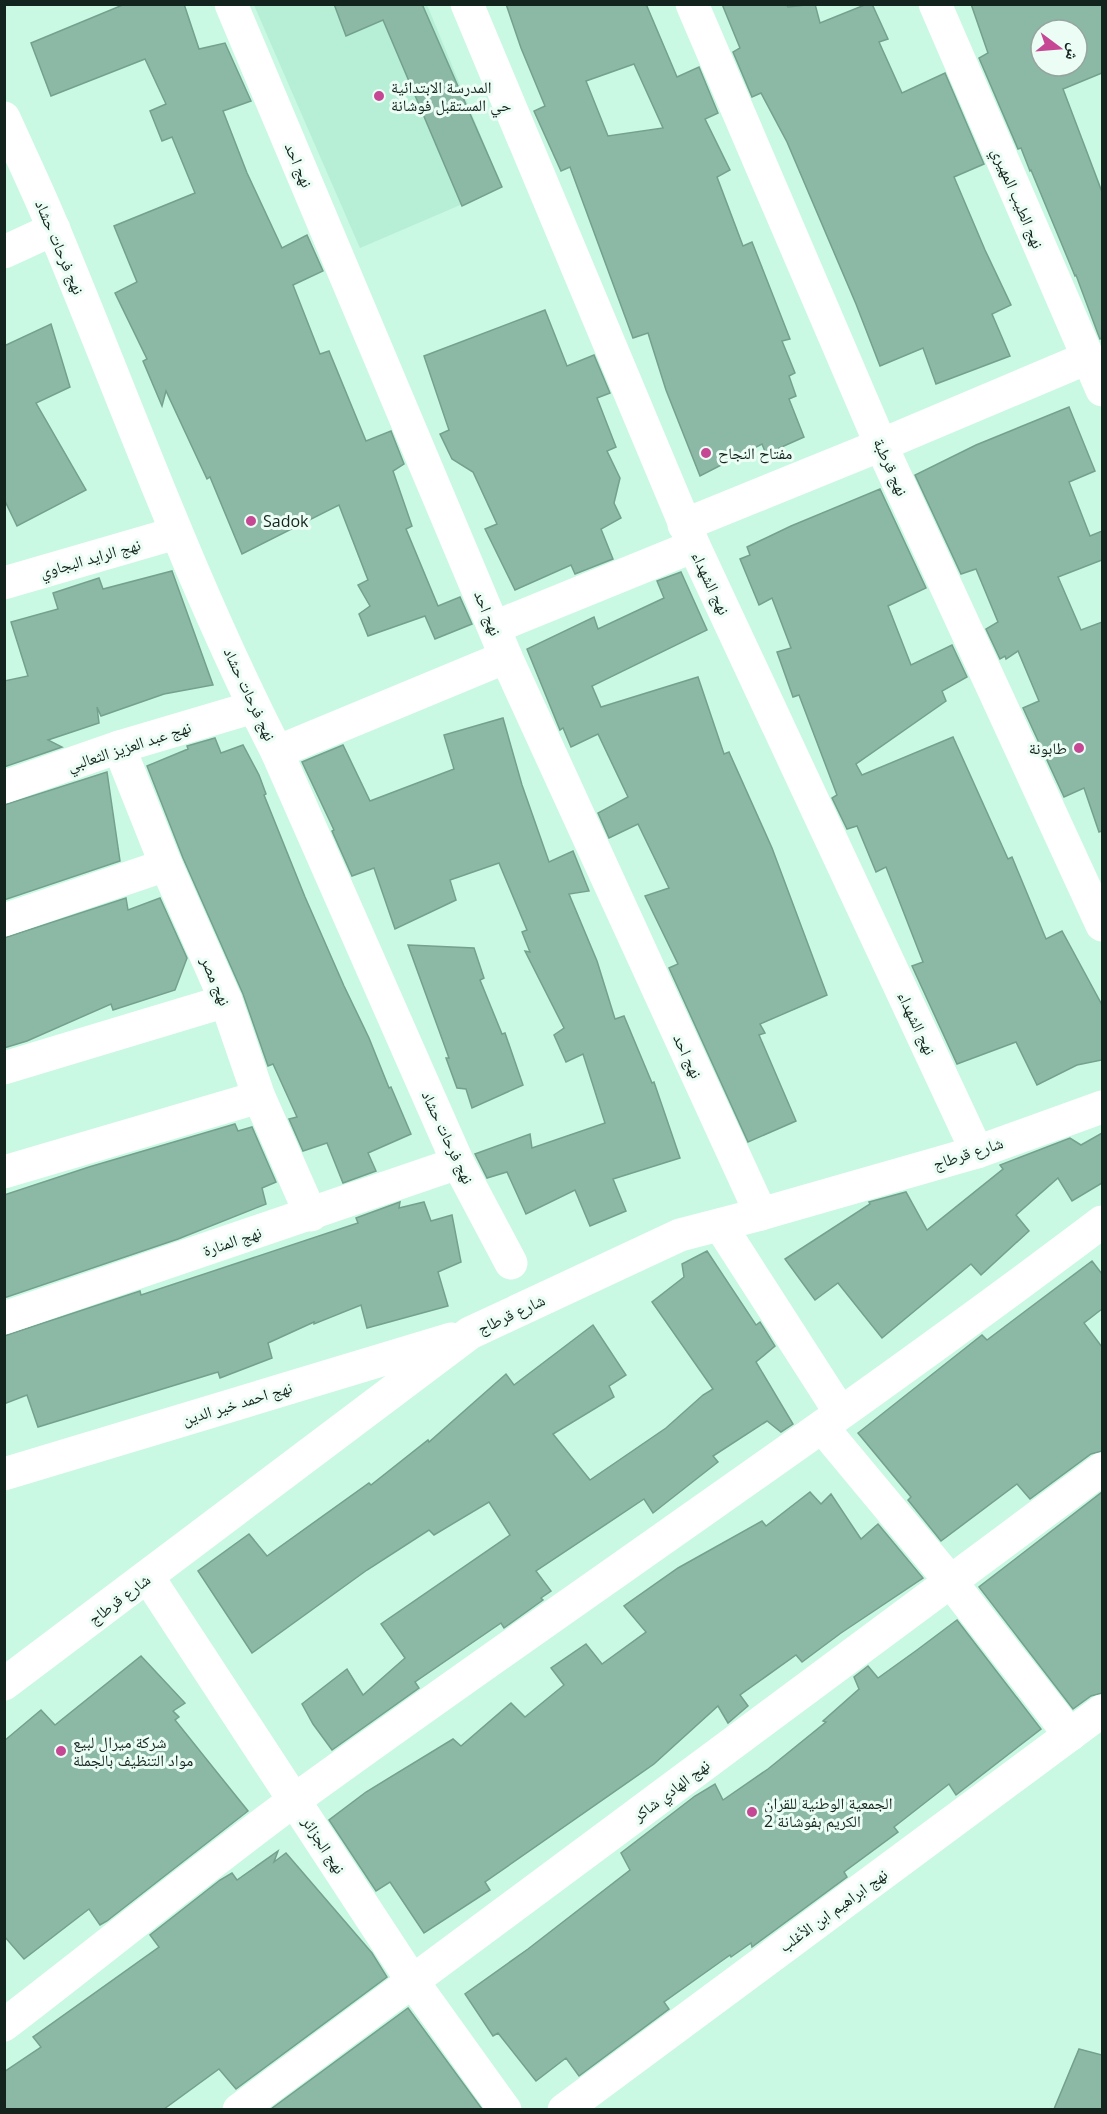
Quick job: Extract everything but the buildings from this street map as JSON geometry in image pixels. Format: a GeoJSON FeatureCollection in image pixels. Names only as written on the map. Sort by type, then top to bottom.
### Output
{"type":"FeatureCollection","features":[{"type":"Feature","properties":{"kind":"street","name":"نهج احد"},"geometry":{"type":"LineString","coordinates":[[231,4],[506,657],[761,1215]]}},
{"type":"Feature","properties":{"kind":"street","name":"نهج الشهداء"},"geometry":{"type":"LineString","coordinates":[[467,4],[689,535],[977,1152]]}},
{"type":"Feature","properties":{"kind":"street","name":"نهج قرطبة"},"geometry":{"type":"LineString","coordinates":[[692,4],[881,445],[1102,925]]}},
{"type":"Feature","properties":{"kind":"street","name":"نهج الطيب المهيري"},"geometry":{"type":"LineString","coordinates":[[934,4],[1102,390]]}},
{"type":"Feature","properties":{"kind":"street","name":"نهج فرحات حشاد"},"geometry":{"type":"LineString","coordinates":[[4,118],[54,229],[176,533],[254,707],[278,752],[458,1163],[511,1263]]}},
{"type":"Feature","properties":{"kind":"street"},"geometry":{"type":"LineString","coordinates":[[4,252],[54,229]]}},
{"type":"Feature","properties":{"kind":"street"},"geometry":{"type":"LineString","coordinates":[[495,627],[881,445],[1088,358]]}},
{"type":"Feature","properties":{"kind":"street","name":"نهج الرايد البجاوي"},"geometry":{"type":"LineString","coordinates":[[4,583],[176,533]]}},
{"type":"Feature","properties":{"kind":"street"},"geometry":{"type":"LineString","coordinates":[[278,752],[506,657]]}},
{"type":"Feature","properties":{"kind":"street","name":"نهج عبد العزيز الثعالبي"},"geometry":{"type":"LineString","coordinates":[[4,787],[119,747],[254,707]]}},
{"type":"Feature","properties":{"kind":"street","name":"نهج مصر"},"geometry":{"type":"LineString","coordinates":[[119,747],[165,865],[226,1001],[259,1097],[311,1215]]}},
{"type":"Feature","properties":{"kind":"street"},"geometry":{"type":"LineString","coordinates":[[4,920],[165,865]]}},
{"type":"Feature","properties":{"kind":"street"},"geometry":{"type":"LineString","coordinates":[[4,1068],[226,1001]]}},
{"type":"Feature","properties":{"kind":"street"},"geometry":{"type":"LineString","coordinates":[[4,1172],[259,1097]]}},
{"type":"Feature","properties":{"kind":"street","name":"شارع قرطاج"},"geometry":{"type":"LineString","coordinates":[[4,1684],[470,1333],[680,1235],[761,1215],[977,1152],[1102,1107]]}},
{"type":"Feature","properties":{"kind":"street","name":"نهج المنارة"},"geometry":{"type":"LineString","coordinates":[[4,1318],[458,1163]]}},
{"type":"Feature","properties":{"kind":"street"},"geometry":{"type":"LineString","coordinates":[[4,2025],[295,1801],[971,1322],[1102,1222]]}},
{"type":"Feature","properties":{"kind":"street"},"geometry":{"type":"LineString","coordinates":[[720,1225],[831,1419],[951,1582],[1070,1735]]}},
{"type":"Feature","properties":{"kind":"street","name":"نهج احمد خير الدين"},"geometry":{"type":"LineString","coordinates":[[4,1474],[470,1333]]}},
{"type":"Feature","properties":{"kind":"street","name":"نهج الهادي شاكر"},"geometry":{"type":"LineString","coordinates":[[239,2109],[1102,1469]]}},
{"type":"Feature","properties":{"kind":"street","name":"نهج الجزائر"},"geometry":{"type":"LineString","coordinates":[[148,1577],[413,1982],[505,2109]]}},
{"type":"Feature","properties":{"kind":"street","name":"نهج ابراهيم ابن الأغلب"},"geometry":{"type":"LineString","coordinates":[[564,2109],[1102,1711]]}},
{"type":"Feature","properties":{"kind":"shaded area","name":"المدرسة الابتدائية حي المستقبل فوشانة"},"geometry":{"type":"Polygon","coordinates":[[[254,5],[427,5],[502,187],[360,248],[254,5]]]}},
{"type":"Feature","properties":{"kind":"place","name":"المدرسة الابتدائية حي المستقبل فوشانة"},"geometry":{"type":"Point","coordinates":[379,96]}},
{"type":"Feature","properties":{"kind":"place","name":"مفتاح النجاح"},"geometry":{"type":"Point","coordinates":[706,453]}},
{"type":"Feature","properties":{"kind":"place","name":"Sadok"},"geometry":{"type":"Point","coordinates":[251,521]}},
{"type":"Feature","properties":{"kind":"place","name":"طابونة"},"geometry":{"type":"Point","coordinates":[1079,748]}},
{"type":"Feature","properties":{"kind":"place","name":"شركة ميرال لبيع مواد التنظيف بالجملة"},"geometry":{"type":"Point","coordinates":[61,1751]}},
{"type":"Feature","properties":{"kind":"place","name":"الجمعية الوطنية للقران الكريم بفوشانة 2"},"geometry":{"type":"Point","coordinates":[752,1812]}}]}
